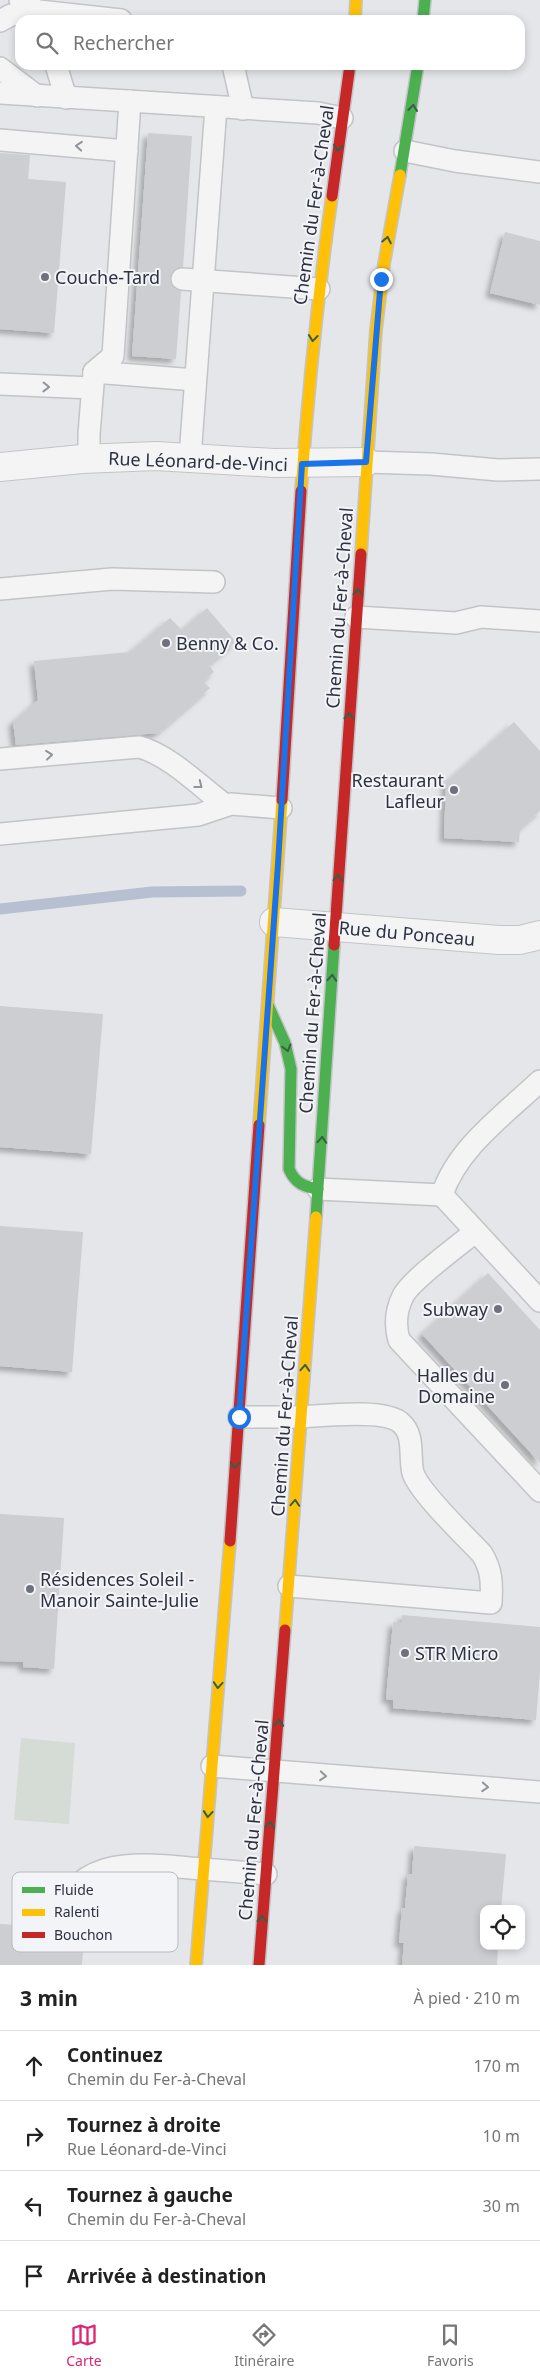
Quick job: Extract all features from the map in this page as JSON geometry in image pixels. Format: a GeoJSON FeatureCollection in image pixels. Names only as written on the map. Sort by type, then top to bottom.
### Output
{"type":"FeatureCollection","features":[{"type":"Feature","properties":{"kind":"street"},"geometry":{"type":"LineString","coordinates":[[355,15],[356,0]]}},
{"type":"Feature","properties":{"kind":"street"},"geometry":{"type":"LineString","coordinates":[[424,15],[426,0]]}},
{"type":"Feature","properties":{"kind":"street","name":"Chemin du Fer-à-Cheval"},"geometry":{"type":"LineString","coordinates":[[196,1965],[239,1417],[274,922],[302,464],[319,289],[349,70]]}},
{"type":"Feature","properties":{"kind":"street","name":"Chemin du Fer-à-Cheval"},"geometry":{"type":"LineString","coordinates":[[259,1965],[302,1417],[366,462],[381,279],[405,151],[417,70]]}},
{"type":"Feature","properties":{"kind":"street","name":"Rue Léonard-de-Vinci"},"geometry":{"type":"LineString","coordinates":[[0,467],[89,459],[156,456],[302,464],[366,462]]}},
{"type":"Feature","properties":{"kind":"street","name":"Rue du Ponceau"},"geometry":{"type":"LineString","coordinates":[[274,922],[499,940],[520,940],[540,935]]}},
{"type":"Feature","properties":{"kind":"street"},"geometry":{"type":"LineString","coordinates":[[268,1004],[286,1042],[290,1058],[292,1076],[289,1169],[292,1177],[298,1183],[318,1189]]}},
{"type":"Feature","properties":{"kind":"lane"},"geometry":{"type":"LineString","coordinates":[[20,0],[40,15]]}},
{"type":"Feature","properties":{"kind":"lane"},"geometry":{"type":"LineString","coordinates":[[0,21],[11,14],[26,15]]}},
{"type":"Feature","properties":{"kind":"lane"},"geometry":{"type":"LineString","coordinates":[[0,68],[37,96]]}},
{"type":"Feature","properties":{"kind":"lane"},"geometry":{"type":"LineString","coordinates":[[58,70],[66,98]]}},
{"type":"Feature","properties":{"kind":"lane"},"geometry":{"type":"LineString","coordinates":[[234,70],[243,109]]}},
{"type":"Feature","properties":{"kind":"lane"},"geometry":{"type":"LineString","coordinates":[[0,94],[318,113],[342,118]]}},
{"type":"Feature","properties":{"kind":"lane"},"geometry":{"type":"LineString","coordinates":[[89,459],[93,380],[113,356],[129,275],[128,151],[130,101]]}},
{"type":"Feature","properties":{"kind":"lane"},"geometry":{"type":"LineString","coordinates":[[190,457],[216,107]]}},
{"type":"Feature","properties":{"kind":"lane"},"geometry":{"type":"LineString","coordinates":[[0,140],[128,151]]}},
{"type":"Feature","properties":{"kind":"lane"},"geometry":{"type":"LineString","coordinates":[[405,151],[455,161],[540,172]]}},
{"type":"Feature","properties":{"kind":"lane"},"geometry":{"type":"LineString","coordinates":[[182,279],[319,289]]}},
{"type":"Feature","properties":{"kind":"lane"},"geometry":{"type":"LineString","coordinates":[[0,384],[93,380],[195,380]]}},
{"type":"Feature","properties":{"kind":"lane"},"geometry":{"type":"LineString","coordinates":[[366,462],[431,464],[498,470],[540,469]]}},
{"type":"Feature","properties":{"kind":"lane"},"geometry":{"type":"LineString","coordinates":[[0,589],[112,579],[214,582]]}},
{"type":"Feature","properties":{"kind":"lane"},"geometry":{"type":"LineString","coordinates":[[356,617],[456,624],[481,617],[540,621]]}},
{"type":"Feature","properties":{"kind":"lane"},"geometry":{"type":"LineString","coordinates":[[0,759],[139,746],[148,749],[175,766],[225,805]]}},
{"type":"Feature","properties":{"kind":"lane"},"geometry":{"type":"LineString","coordinates":[[0,834],[198,815],[225,805],[281,808]]}},
{"type":"Feature","properties":{"kind":"lane"},"geometry":{"type":"LineString","coordinates":[[442,1195],[447,1178],[459,1161],[540,1082]]}},
{"type":"Feature","properties":{"kind":"lane"},"geometry":{"type":"LineString","coordinates":[[318,1189],[442,1195],[540,1301]]}},
{"type":"Feature","properties":{"kind":"lane"},"geometry":{"type":"LineString","coordinates":[[475,1232],[413,1283],[403,1295],[397,1312],[396,1329],[399,1340],[540,1491]]}},
{"type":"Feature","properties":{"kind":"lane"},"geometry":{"type":"LineString","coordinates":[[239,1417],[365,1415],[392,1417],[399,1421],[406,1427],[409,1436],[413,1473],[417,1481],[482,1554],[490,1566],[492,1585],[491,1603],[289,1586]]}},
{"type":"Feature","properties":{"kind":"lane"},"geometry":{"type":"LineString","coordinates":[[212,1766],[540,1792]]}},
{"type":"Feature","properties":{"kind":"lane"},"geometry":{"type":"LineString","coordinates":[[97,1872],[129,1864],[266,1874]]}},
{"type":"Feature","properties":{"kind":"shaded area"},"geometry":{"type":"Polygon","coordinates":[[[21,1738],[75,1743],[69,1824],[14,1820],[21,1738]]]}},
{"type":"Feature","properties":{"kind":"building"},"geometry":{"type":"Polygon","coordinates":[[[148,133],[192,136],[183,267],[172,272],[170,279],[175,289],[181,291],[176,359],[132,356],[148,133]]]}},
{"type":"Feature","properties":{"kind":"building"},"geometry":{"type":"Polygon","coordinates":[[[0,153],[30,155],[28,179],[66,182],[54,333],[0,329],[0,153]]]}},
{"type":"Feature","properties":{"kind":"building"},"geometry":{"type":"Polygon","coordinates":[[[505,232],[540,241],[540,305],[490,293],[505,232]]]}},
{"type":"Feature","properties":{"kind":"building"},"geometry":{"type":"Polygon","coordinates":[[[207,608],[236,642],[209,665],[214,672],[203,681],[210,688],[158,733],[16,745],[13,722],[38,700],[34,661],[130,652],[170,618],[182,630],[207,608]]]}},
{"type":"Feature","properties":{"kind":"building"},"geometry":{"type":"Polygon","coordinates":[[[514,722],[540,751],[540,811],[520,828],[519,842],[444,838],[446,782],[514,722]]]}},
{"type":"Feature","properties":{"kind":"building"},"geometry":{"type":"Polygon","coordinates":[[[0,1006],[103,1014],[91,1154],[0,1147],[0,1006]]]}},
{"type":"Feature","properties":{"kind":"building"},"geometry":{"type":"Polygon","coordinates":[[[0,1226],[83,1232],[72,1372],[0,1366],[0,1226]]]}},
{"type":"Feature","properties":{"kind":"building","name":"Halles du Domaine"},"geometry":{"type":"Polygon","coordinates":[[[488,1273],[540,1330],[540,1463],[422,1334],[488,1273]]]}},
{"type":"Feature","properties":{"kind":"building","name":"Résidences Soleil - Manoir Sainte-Julie"},"geometry":{"type":"Polygon","coordinates":[[[0,1514],[64,1518],[54,1669],[23,1667],[23,1662],[0,1661],[0,1514]]]}},
{"type":"Feature","properties":{"kind":"building"},"geometry":{"type":"Polygon","coordinates":[[[402,1615],[540,1627],[540,1671],[536,1720],[393,1708],[393,1700],[386,1699],[393,1622],[402,1622],[402,1615]]]}},
{"type":"Feature","properties":{"kind":"building"},"geometry":{"type":"Polygon","coordinates":[[[414,1846],[506,1854],[501,1905],[480,1905],[480,1950],[498,1950],[497,1965],[402,1965],[404,1943],[399,1943],[402,1908],[405,1908],[408,1874],[412,1874],[414,1846]]]}},
{"type":"Feature","properties":{"kind":"building"},"geometry":{"type":"Polygon","coordinates":[[[0,1924],[12,1925],[12,1952],[83,1952],[82,1965],[0,1965],[0,1924]]]}},
{"type":"Feature","properties":{"kind":"waterway"},"geometry":{"type":"LineString","coordinates":[[0,909],[152,892],[241,891]]}},
{"type":"Feature","properties":{"kind":"traffic: fast"},"geometry":{"type":"LineString","coordinates":[[424,15],[425,0]]}},
{"type":"Feature","properties":{"kind":"traffic: fast"},"geometry":{"type":"LineString","coordinates":[[400,175],[417,70]]}},
{"type":"Feature","properties":{"kind":"traffic: fast"},"geometry":{"type":"LineString","coordinates":[[316,1217],[334,945]]}},
{"type":"Feature","properties":{"kind":"traffic: fast"},"geometry":{"type":"LineString","coordinates":[[268,1005],[285,1043],[291,1069],[289,1169],[300,1184],[318,1189]]}},
{"type":"Feature","properties":{"kind":"traffic: slow"},"geometry":{"type":"LineString","coordinates":[[355,15],[356,0]]}},
{"type":"Feature","properties":{"kind":"traffic: slow"},"geometry":{"type":"LineString","coordinates":[[361,554],[376,330],[384,264],[400,175]]}},
{"type":"Feature","properties":{"kind":"traffic: slow"},"geometry":{"type":"LineString","coordinates":[[301,491],[314,343],[332,196]]}},
{"type":"Feature","properties":{"kind":"traffic: slow"},"geometry":{"type":"LineString","coordinates":[[259,1125],[282,800]]}},
{"type":"Feature","properties":{"kind":"traffic: slow"},"geometry":{"type":"LineString","coordinates":[[285,1630],[316,1217]]}},
{"type":"Feature","properties":{"kind":"traffic: slow"},"geometry":{"type":"LineString","coordinates":[[196,1965],[230,1541]]}},
{"type":"Feature","properties":{"kind":"traffic: jam"},"geometry":{"type":"LineString","coordinates":[[332,196],[349,70]]}},
{"type":"Feature","properties":{"kind":"traffic: jam"},"geometry":{"type":"LineString","coordinates":[[282,800],[301,491]]}},
{"type":"Feature","properties":{"kind":"traffic: jam"},"geometry":{"type":"LineString","coordinates":[[334,945],[361,554]]}},
{"type":"Feature","properties":{"kind":"traffic: jam"},"geometry":{"type":"LineString","coordinates":[[230,1541],[259,1125]]}},
{"type":"Feature","properties":{"kind":"traffic: jam"},"geometry":{"type":"LineString","coordinates":[[259,1965],[285,1630]]}},
{"type":"Feature","properties":{"kind":"place","name":"Couche-Tard"},"geometry":{"type":"Point","coordinates":[45,277]}},
{"type":"Feature","properties":{"kind":"place","name":"Benny & Co."},"geometry":{"type":"Point","coordinates":[166,643]}},
{"type":"Feature","properties":{"kind":"place","name":"Restaurant Lafleur"},"geometry":{"type":"Point","coordinates":[454,790]}},
{"type":"Feature","properties":{"kind":"place","name":"Subway"},"geometry":{"type":"Point","coordinates":[498,1309]}},
{"type":"Feature","properties":{"kind":"place","name":"Halles du Domaine"},"geometry":{"type":"Point","coordinates":[505,1385]}},
{"type":"Feature","properties":{"kind":"place","name":"Résidences Soleil - Manoir Sainte-Julie"},"geometry":{"type":"Point","coordinates":[30,1589]}},
{"type":"Feature","properties":{"kind":"place","name":"STR Micro"},"geometry":{"type":"Point","coordinates":[405,1653]}},
{"type":"Feature","properties":{"kind":"route"},"geometry":{"type":"LineString","coordinates":[[239,1417],[287,728],[302,464],[366,462],[381,279]]}}]}
